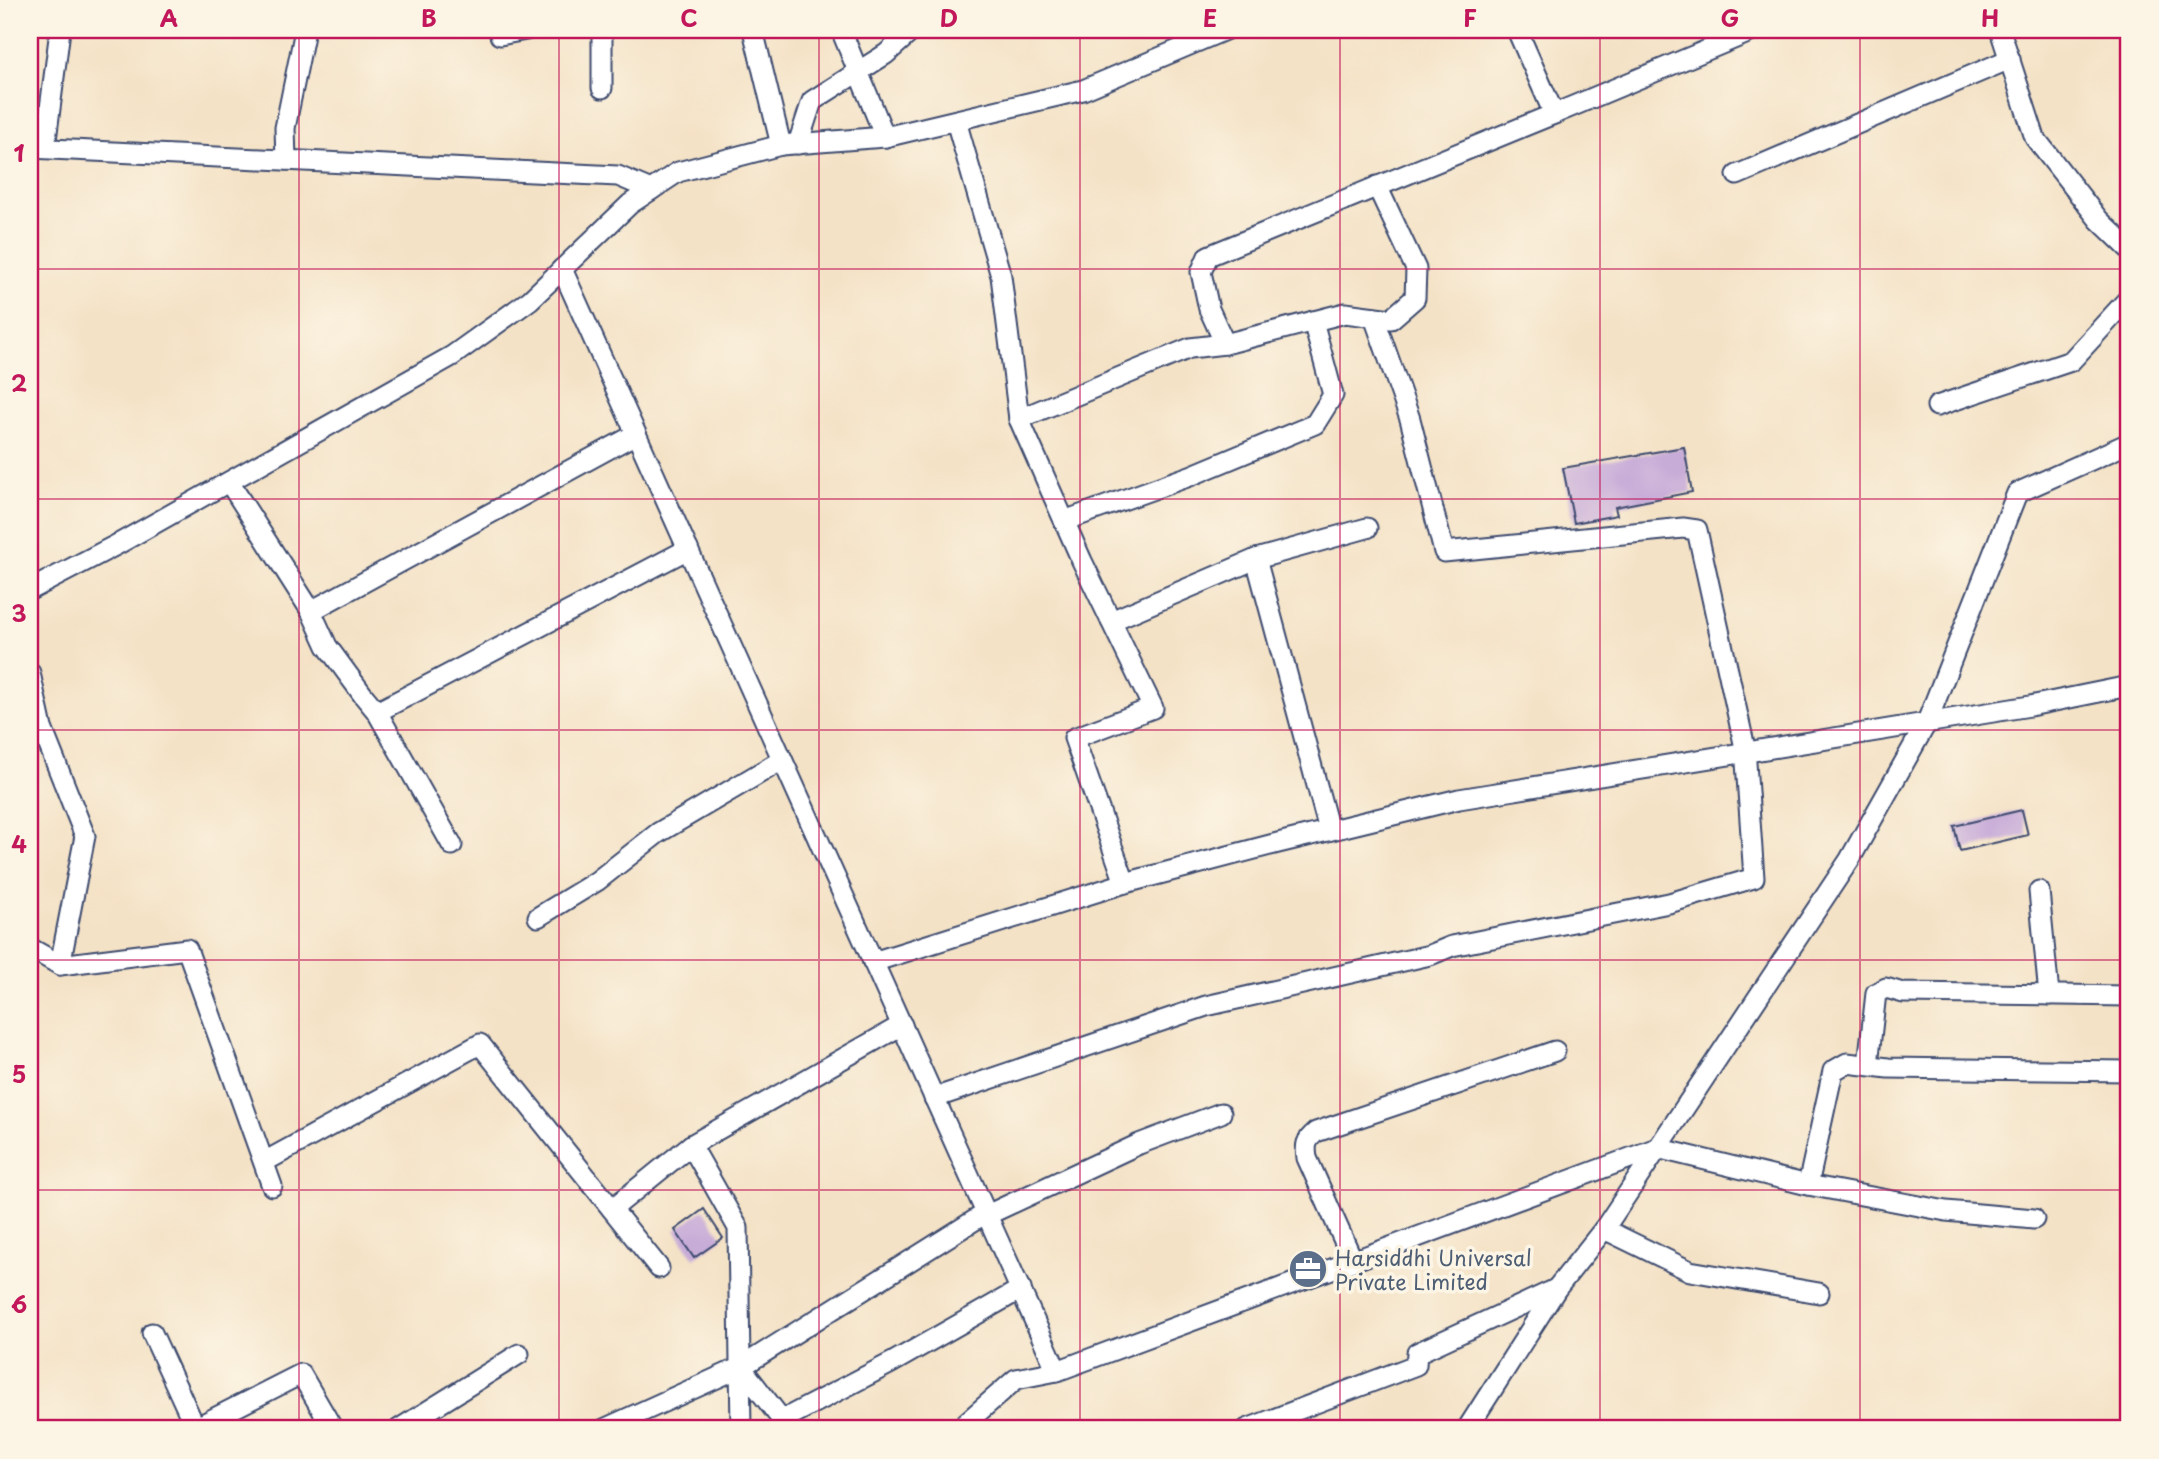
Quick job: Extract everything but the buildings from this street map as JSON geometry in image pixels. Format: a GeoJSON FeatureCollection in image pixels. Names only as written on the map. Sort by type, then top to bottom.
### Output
{"type":"FeatureCollection","features":[{"type":"Feature","properties":{"kind":"street"},"geometry":{"type":"LineString","coordinates":[[60,30],[37,148],[618,176],[651,190]]}},
{"type":"Feature","properties":{"kind":"street"},"geometry":{"type":"LineString","coordinates":[[286,160],[285,128],[305,30]]}},
{"type":"Feature","properties":{"kind":"street"},"geometry":{"type":"LineString","coordinates":[[500,35],[526,30]]}},
{"type":"Feature","properties":{"kind":"street"},"geometry":{"type":"LineString","coordinates":[[602,30],[602,89]]}},
{"type":"Feature","properties":{"kind":"street"},"geometry":{"type":"LineString","coordinates":[[753,30],[790,145]]}},
{"type":"Feature","properties":{"kind":"street"},"geometry":{"type":"LineString","coordinates":[[841,30],[885,137]]}},
{"type":"Feature","properties":{"kind":"street"},"geometry":{"type":"LineString","coordinates":[[790,145],[813,100],[859,73],[913,30]]}},
{"type":"Feature","properties":{"kind":"street"},"geometry":{"type":"LineString","coordinates":[[30,590],[120,543],[452,356],[530,300],[630,204],[678,172],[790,145],[885,137],[1083,90],[1225,30]]}},
{"type":"Feature","properties":{"kind":"street"},"geometry":{"type":"LineString","coordinates":[[1517,30],[1554,114]]}},
{"type":"Feature","properties":{"kind":"street"},"geometry":{"type":"LineString","coordinates":[[1225,344],[1209,309],[1201,272],[1208,256],[1755,30]]}},
{"type":"Feature","properties":{"kind":"street"},"geometry":{"type":"LineString","coordinates":[[2000,30],[2035,138],[2099,220],[2129,249]]}},
{"type":"Feature","properties":{"kind":"street"},"geometry":{"type":"LineString","coordinates":[[1737,175],[2010,60]]}},
{"type":"Feature","properties":{"kind":"street"},"geometry":{"type":"LineString","coordinates":[[956,121],[1001,276],[1019,419],[1153,708],[1074,738],[1125,883]]}},
{"type":"Feature","properties":{"kind":"street"},"geometry":{"type":"LineString","coordinates":[[1019,419],[1190,348],[1225,344],[1345,313],[1391,319],[1415,298],[1416,269],[1377,186]]}},
{"type":"Feature","properties":{"kind":"street"},"geometry":{"type":"LineString","coordinates":[[562,269],[1057,1371]]}},
{"type":"Feature","properties":{"kind":"street"},"geometry":{"type":"LineString","coordinates":[[1937,406],[2071,361],[2129,298]]}},
{"type":"Feature","properties":{"kind":"street"},"geometry":{"type":"LineString","coordinates":[[934,1098],[1206,1006],[1430,955],[1452,946],[1669,903],[1754,878],[1746,752],[1697,530],[1683,528],[1444,552],[1410,419],[1374,317]]}},
{"type":"Feature","properties":{"kind":"street"},"geometry":{"type":"LineString","coordinates":[[1064,521],[1190,476],[1315,424],[1333,395],[1313,321]]}},
{"type":"Feature","properties":{"kind":"street"},"geometry":{"type":"LineString","coordinates":[[311,611],[636,434]]}},
{"type":"Feature","properties":{"kind":"street"},"geometry":{"type":"LineString","coordinates":[[1467,1429],[1557,1288],[1604,1229],[1850,859],[1927,722],[2017,493],[2129,443]]}},
{"type":"Feature","properties":{"kind":"street"},"geometry":{"type":"LineString","coordinates":[[229,481],[311,611],[327,646],[377,712],[452,845]]}},
{"type":"Feature","properties":{"kind":"street"},"geometry":{"type":"LineString","coordinates":[[1111,621],[1256,559],[1367,527]]}},
{"type":"Feature","properties":{"kind":"street"},"geometry":{"type":"LineString","coordinates":[[377,712],[688,549]]}},
{"type":"Feature","properties":{"kind":"street"},"geometry":{"type":"LineString","coordinates":[[1256,559],[1329,830]]}},
{"type":"Feature","properties":{"kind":"street"},"geometry":{"type":"LineString","coordinates":[[30,673],[42,728],[85,836],[60,965]]}},
{"type":"Feature","properties":{"kind":"street"},"geometry":{"type":"LineString","coordinates":[[873,962],[1125,883],[1459,799],[2030,706],[2129,686]]}},
{"type":"Feature","properties":{"kind":"street"},"geometry":{"type":"LineString","coordinates":[[538,917],[597,881],[658,834],[782,760]]}},
{"type":"Feature","properties":{"kind":"street"},"geometry":{"type":"LineString","coordinates":[[2039,891],[2049,995]]}},
{"type":"Feature","properties":{"kind":"street"},"geometry":{"type":"LineString","coordinates":[[30,948],[60,965],[187,949],[272,1186]]}},
{"type":"Feature","properties":{"kind":"street"},"geometry":{"type":"LineString","coordinates":[[1868,1065],[1876,993],[1886,988],[1903,993],[2129,996]]}},
{"type":"Feature","properties":{"kind":"street"},"geometry":{"type":"LineString","coordinates":[[612,1209],[691,1144],[902,1025]]}},
{"type":"Feature","properties":{"kind":"street"},"geometry":{"type":"LineString","coordinates":[[264,1162],[480,1044],[659,1268]]}},
{"type":"Feature","properties":{"kind":"street"},"geometry":{"type":"LineString","coordinates":[[1353,1261],[1307,1158],[1307,1139],[1316,1132],[1555,1051]]}},
{"type":"Feature","properties":{"kind":"street"},"geometry":{"type":"LineString","coordinates":[[1808,1185],[1833,1071],[1847,1063],[1888,1068],[2129,1071]]}},
{"type":"Feature","properties":{"kind":"street"},"geometry":{"type":"LineString","coordinates":[[604,1429],[741,1367],[986,1214],[1139,1144],[1222,1113]]}},
{"type":"Feature","properties":{"kind":"street"},"geometry":{"type":"LineString","coordinates":[[691,1144],[738,1228],[741,1429]]}},
{"type":"Feature","properties":{"kind":"street"},"geometry":{"type":"LineString","coordinates":[[958,1429],[1016,1379],[1057,1371],[1657,1149],[1808,1185],[1946,1212],[2034,1219]]}},
{"type":"Feature","properties":{"kind":"street"},"geometry":{"type":"LineString","coordinates":[[1604,1229],[1690,1271],[1819,1293]]}},
{"type":"Feature","properties":{"kind":"street"},"geometry":{"type":"LineString","coordinates":[[1247,1429],[1416,1365],[1417,1353],[1557,1288]]}},
{"type":"Feature","properties":{"kind":"street"},"geometry":{"type":"LineString","coordinates":[[741,1367],[782,1420],[1021,1290]]}},
{"type":"Feature","properties":{"kind":"street"},"geometry":{"type":"LineString","coordinates":[[152,1333],[195,1429],[301,1374],[333,1429]]}},
{"type":"Feature","properties":{"kind":"street"},"geometry":{"type":"LineString","coordinates":[[399,1429],[519,1354]]}},
{"type":"Feature","properties":{"kind":"place","name":"Harsiddhi Universal Private Limited"},"geometry":{"type":"Point","coordinates":[1308,1269]}}]}
